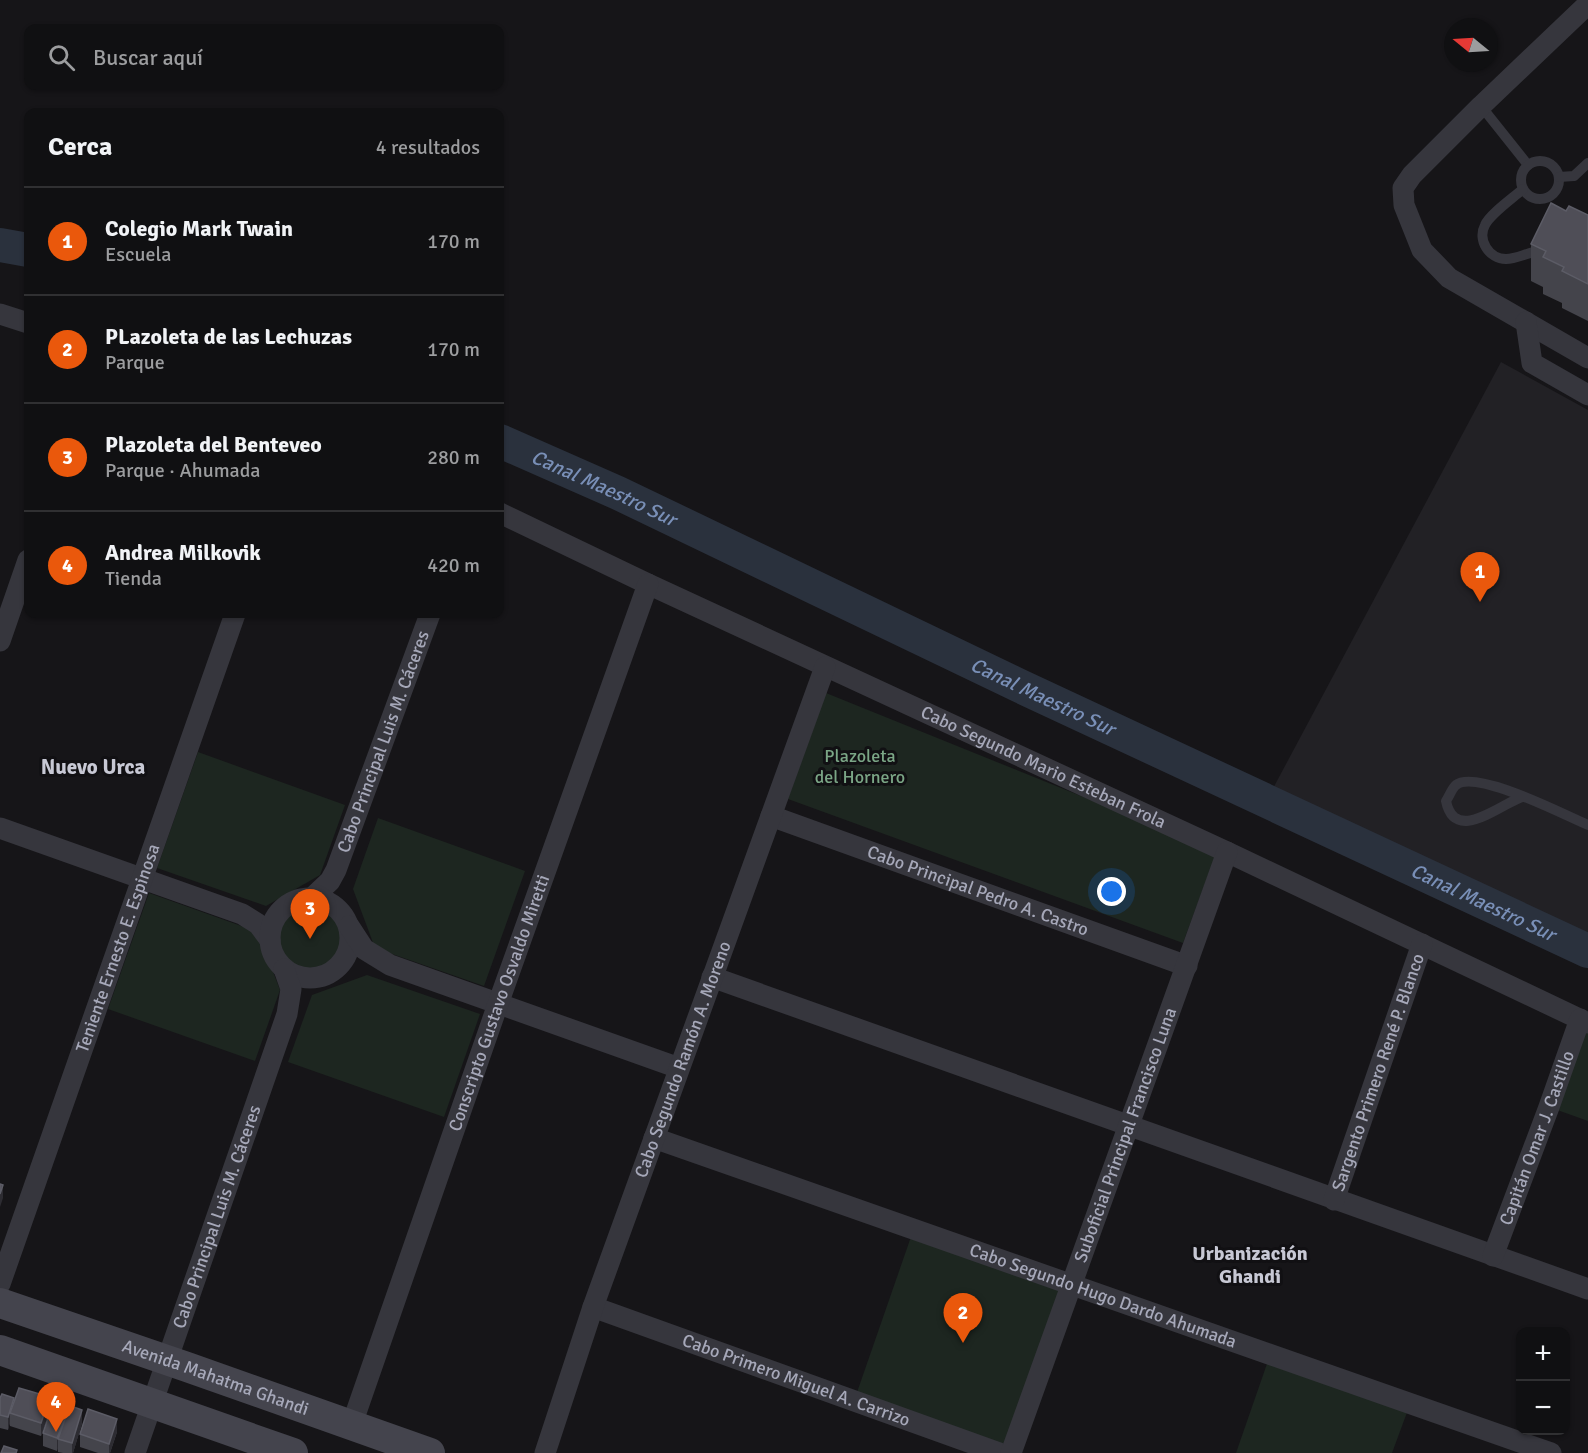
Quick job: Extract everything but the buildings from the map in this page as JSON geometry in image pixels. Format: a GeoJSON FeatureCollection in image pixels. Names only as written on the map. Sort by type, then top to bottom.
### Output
{"type":"FeatureCollection","features":[{"type":"Feature","properties":{"kind":"main road","name":"Avenida Mahatma Ghandi"},"geometry":{"type":"LineString","coordinates":[[0,1303],[430,1453]]}},
{"type":"Feature","properties":{"kind":"main road"},"geometry":{"type":"LineString","coordinates":[[0,1350],[293,1453]]}},
{"type":"Feature","properties":{"kind":"street"},"geometry":{"type":"LineString","coordinates":[[1588,4],[1481,106],[1412,175],[1403,188],[1404,205],[1422,250],[1449,279],[1588,358]]}},
{"type":"Feature","properties":{"kind":"street"},"geometry":{"type":"LineString","coordinates":[[0,314],[24,322]]}},
{"type":"Feature","properties":{"kind":"street"},"geometry":{"type":"LineString","coordinates":[[1526,322],[1532,363],[1588,395]]}},
{"type":"Feature","properties":{"kind":"street","name":"Cabo Segundo Mario Esteban Frola"},"geometry":{"type":"LineString","coordinates":[[504,515],[1584,1021]]}},
{"type":"Feature","properties":{"kind":"street"},"geometry":{"type":"LineString","coordinates":[[0,641],[24,572]]}},
{"type":"Feature","properties":{"kind":"street","name":"Conscripto Gustavo Osvaldo Miretti"},"geometry":{"type":"LineString","coordinates":[[352,1424],[498,1004],[648,584]]}},
{"type":"Feature","properties":{"kind":"street","name":"Teniente Ernesto E. Espinosa"},"geometry":{"type":"LineString","coordinates":[[0,1284],[234,618]]}},
{"type":"Feature","properties":{"kind":"street","name":"Cabo Principal Luis M. Cáceres"},"geometry":{"type":"LineString","coordinates":[[312,898],[330,881],[336,870],[429,618]]}},
{"type":"Feature","properties":{"kind":"street","name":"Cabo Segundo Ramón A. Moreno"},"geometry":{"type":"LineString","coordinates":[[545,1453],[593,1307],[825,667]]}},
{"type":"Feature","properties":{"kind":"street","name":"Cabo Principal Pedro A. Castro"},"geometry":{"type":"LineString","coordinates":[[771,816],[1187,966]]}},
{"type":"Feature","properties":{"kind":"street"},"geometry":{"type":"LineString","coordinates":[[0,828],[242,914],[257,916],[283,909]]}},
{"type":"Feature","properties":{"kind":"street","name":"Suboficial Principal Francisco Luna"},"geometry":{"type":"LineString","coordinates":[[1011,1453],[1227,852]]}},
{"type":"Feature","properties":{"kind":"street","name":"Cabo Principal Luis M. Cáceres"},"geometry":{"type":"LineString","coordinates":[[336,870],[337,892],[347,922]]}},
{"type":"Feature","properties":{"kind":"street"},"geometry":{"type":"LineString","coordinates":[[270,940],[273,923],[283,909],[293,902],[312,898],[331,904],[347,922],[364,949],[390,965],[679,1068]]}},
{"type":"Feature","properties":{"kind":"street"},"geometry":{"type":"LineString","coordinates":[[242,914],[258,924],[270,940],[274,956],[284,969],[300,978],[327,974],[358,962],[390,965]]}},
{"type":"Feature","properties":{"kind":"street"},"geometry":{"type":"LineString","coordinates":[[327,974],[343,962],[349,950],[351,939],[347,922]]}},
{"type":"Feature","properties":{"kind":"street","name":"Sargento Primero René P. Blanco"},"geometry":{"type":"LineString","coordinates":[[1335,1200],[1422,944]]}},
{"type":"Feature","properties":{"kind":"street","name":"Cabo Principal Luis M. Cáceres"},"geometry":{"type":"LineString","coordinates":[[135,1453],[287,1014],[291,988],[284,969]]}},
{"type":"Feature","properties":{"kind":"street","name":"Cabo Principal Luis M. Cáceres"},"geometry":{"type":"LineString","coordinates":[[287,1014],[300,993],[327,974]]}},
{"type":"Feature","properties":{"kind":"street"},"geometry":{"type":"LineString","coordinates":[[712,977],[1588,1289]]}},
{"type":"Feature","properties":{"kind":"street","name":"Capitán Omar J. Castillo"},"geometry":{"type":"LineString","coordinates":[[1493,1256],[1584,1021]]}},
{"type":"Feature","properties":{"kind":"street","name":"Cabo Segundo Hugo Dardo Ahumada"},"geometry":{"type":"LineString","coordinates":[[654,1138],[1551,1453]]}},
{"type":"Feature","properties":{"kind":"street","name":"Cabo Primero Miguel A. Carrizo"},"geometry":{"type":"LineString","coordinates":[[593,1307],[999,1453]]}},
{"type":"Feature","properties":{"kind":"lane"},"geometry":{"type":"LineString","coordinates":[[1481,106],[1528,165]]}},
{"type":"Feature","properties":{"kind":"lane"},"geometry":{"type":"LineString","coordinates":[[1541,161],[1553,166],[1559,177],[1557,189],[1543,199],[1531,197],[1521,184],[1522,173],[1528,165],[1541,161]]}},
{"type":"Feature","properties":{"kind":"lane"},"geometry":{"type":"LineString","coordinates":[[1559,177],[1574,176],[1588,163]]}},
{"type":"Feature","properties":{"kind":"lane"},"geometry":{"type":"LineString","coordinates":[[1523,189],[1485,223],[1482,233],[1485,246],[1492,255],[1505,259],[1534,252]]}},
{"type":"Feature","properties":{"kind":"lane"},"geometry":{"type":"LineString","coordinates":[[1522,797],[1510,801],[1488,815],[1470,821],[1458,820],[1448,813],[1446,801],[1456,785],[1471,780],[1492,784],[1588,825]]}},
{"type":"Feature","properties":{"kind":"shaded area"},"geometry":{"type":"Polygon","coordinates":[[[1501,362],[1588,410],[1588,943],[1270,794],[1501,362]]]}},
{"type":"Feature","properties":{"kind":"green space","name":"Plazoleta del Hornero"},"geometry":{"type":"Polygon","coordinates":[[[826,693],[1217,851],[1183,943],[788,799],[826,693]]]}},
{"type":"Feature","properties":{"kind":"green space"},"geometry":{"type":"Polygon","coordinates":[[[198,752],[345,805],[320,875],[266,906],[157,868],[198,752]]]}},
{"type":"Feature","properties":{"kind":"green space"},"geometry":{"type":"Polygon","coordinates":[[[378,818],[525,871],[484,986],[375,948],[353,889],[378,818]]]}},
{"type":"Feature","properties":{"kind":"green space"},"geometry":{"type":"Polygon","coordinates":[[[149,893],[258,932],[280,990],[255,1061],[108,1009],[149,893]]]}},
{"type":"Feature","properties":{"kind":"green space"},"geometry":{"type":"Polygon","coordinates":[[[310,899],[325,902],[338,910],[346,923],[349,938],[346,953],[338,966],[325,974],[310,977],[295,974],[282,966],[274,953],[271,938],[274,923],[282,910],[295,902],[310,899]]]}},
{"type":"Feature","properties":{"kind":"green space"},"geometry":{"type":"Polygon","coordinates":[[[367,975],[480,1014],[444,1117],[288,1062],[312,995],[367,975]]]}},
{"type":"Feature","properties":{"kind":"green space"},"geometry":{"type":"Polygon","coordinates":[[[1588,1023],[1588,1121],[1549,1107],[1588,1023]]]}},
{"type":"Feature","properties":{"kind":"green space"},"geometry":{"type":"Polygon","coordinates":[[[913,1231],[1073,1285],[1011,1453],[854,1401],[913,1231]]]}},
{"type":"Feature","properties":{"kind":"green space"},"geometry":{"type":"Polygon","coordinates":[[[1269,1358],[1409,1407],[1392,1453],[1236,1453],[1269,1358]]]}},
{"type":"Feature","properties":{"kind":"waterway","name":"Canal Maestro Sur"},"geometry":{"type":"LineString","coordinates":[[0,245],[24,249]]}},
{"type":"Feature","properties":{"kind":"waterway","name":"Canal Maestro Sur"},"geometry":{"type":"LineString","coordinates":[[504,443],[618,493],[1020,686],[1588,951]]}},
{"type":"Feature","properties":{"kind":"place","name":"Colegio Mark Twain"},"geometry":{"type":"Point","coordinates":[1480,602]}},
{"type":"Feature","properties":{"kind":"place","name":"Plazoleta del Benteveo"},"geometry":{"type":"Point","coordinates":[310,939]}},
{"type":"Feature","properties":{"kind":"place","name":"PLazoleta de las Lechuzas"},"geometry":{"type":"Point","coordinates":[963,1343]}},
{"type":"Feature","properties":{"kind":"place","name":"Andrea Milkovik"},"geometry":{"type":"Point","coordinates":[56,1432]}},
{"type":"Feature","properties":{"kind":"district","name":"Nuevo Urca"},"geometry":{"type":"Point","coordinates":[93,767]}},
{"type":"Feature","properties":{"kind":"district","name":"Urbanización Ghandi"},"geometry":{"type":"Point","coordinates":[1250,1264]}}]}
